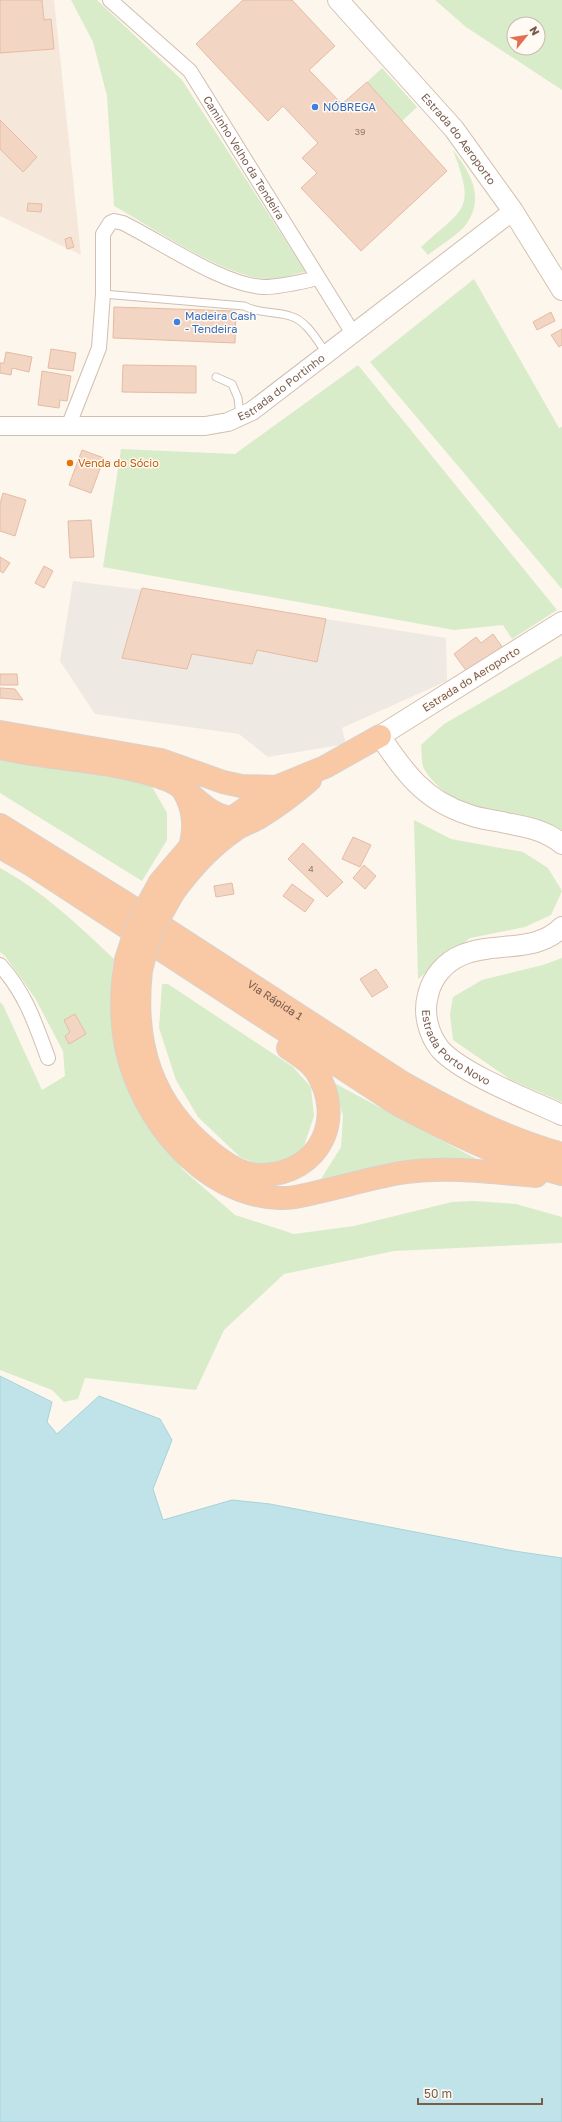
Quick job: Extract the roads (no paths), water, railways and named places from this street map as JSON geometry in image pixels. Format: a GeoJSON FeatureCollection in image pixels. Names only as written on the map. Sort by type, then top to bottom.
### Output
{"type":"FeatureCollection","features":[{"type":"Feature","properties":{"kind":"highway"},"geometry":{"type":"LineString","coordinates":[[0,732],[161,760],[205,776],[241,786],[276,787]]}},
{"type":"Feature","properties":{"kind":"highway"},"geometry":{"type":"LineString","coordinates":[[166,888],[200,859],[234,823],[276,787],[325,767],[380,736]]}},
{"type":"Feature","properties":{"kind":"highway"},"geometry":{"type":"LineString","coordinates":[[0,748],[138,771],[169,780],[181,787],[213,814],[234,823]]}},
{"type":"Feature","properties":{"kind":"highway"},"geometry":{"type":"LineString","coordinates":[[190,847],[209,831],[234,823],[284,802],[325,767]]}},
{"type":"Feature","properties":{"kind":"highway"},"geometry":{"type":"LineString","coordinates":[[205,776],[224,799],[234,823]]}},
{"type":"Feature","properties":{"kind":"highway"},"geometry":{"type":"LineString","coordinates":[[159,949],[236,1013],[306,1060],[316,1071],[326,1096],[329,1111],[325,1137],[313,1153],[295,1166],[285,1171],[268,1175],[251,1175],[238,1170],[221,1160],[200,1143],[183,1126],[169,1107],[154,1080],[145,1055],[134,965],[138,922],[166,888],[190,847],[193,837],[194,817],[191,806],[181,787]]}},
{"type":"Feature","properties":{"kind":"highway","name":"Via Rápida 1"},"geometry":{"type":"LineString","coordinates":[[0,825],[120,899],[403,1083],[441,1105],[488,1127],[522,1141],[562,1154]]}},
{"type":"Feature","properties":{"kind":"highway","name":"Via Rápida 1"},"geometry":{"type":"LineString","coordinates":[[0,847],[30,864],[397,1104],[458,1137],[515,1160],[562,1174]]}},
{"type":"Feature","properties":{"kind":"highway"},"geometry":{"type":"LineString","coordinates":[[134,965],[121,1003],[123,1026],[133,1070],[143,1094],[164,1129],[176,1144],[204,1170],[235,1188],[259,1196],[280,1198],[300,1196],[400,1173],[450,1170],[492,1171],[562,1178]]}},
{"type":"Feature","properties":{"kind":"main road","name":"Estrada do Aeroporto"},"geometry":{"type":"LineString","coordinates":[[338,0],[454,129],[514,211],[562,290]]}},
{"type":"Feature","properties":{"kind":"main road","name":"Estrada do Aeroporto"},"geometry":{"type":"LineString","coordinates":[[380,736],[562,622]]}},
{"type":"Feature","properties":{"kind":"main road"},"geometry":{"type":"LineString","coordinates":[[380,736],[402,769],[425,792],[444,805],[468,815],[540,830],[554,837],[562,844]]}},
{"type":"Feature","properties":{"kind":"main road","name":"Estrada Porto Novo"},"geometry":{"type":"LineString","coordinates":[[562,927],[548,938],[536,942],[476,951],[462,954],[451,960],[440,970],[429,989],[426,1022],[432,1036],[441,1049],[464,1067],[562,1115]]}},
{"type":"Feature","properties":{"kind":"street","name":"Caminho Velho da Tendeira"},"geometry":{"type":"LineString","coordinates":[[110,0],[190,71],[354,335]]}},
{"type":"Feature","properties":{"kind":"street","name":"Estrada do Portinho"},"geometry":{"type":"LineString","coordinates":[[0,426],[205,426],[228,422],[240,417],[252,411],[354,335],[514,211]]}},
{"type":"Feature","properties":{"kind":"street"},"geometry":{"type":"LineString","coordinates":[[68,427],[99,348],[103,294],[103,234],[107,226],[114,221],[130,226],[216,273],[244,284],[263,287],[285,285],[318,278]]}},
{"type":"Feature","properties":{"kind":"street"},"geometry":{"type":"LineString","coordinates":[[0,965],[12,979],[28,1004],[48,1058]]}},
{"type":"Feature","properties":{"kind":"lane"},"geometry":{"type":"LineString","coordinates":[[103,294],[244,306],[255,312],[290,316],[307,326],[327,355]]}},
{"type":"Feature","properties":{"kind":"lane"},"geometry":{"type":"LineString","coordinates":[[216,376],[232,384],[235,389],[240,417]]}},
{"type":"Feature","properties":{"kind":"water"},"geometry":{"type":"Polygon","coordinates":[[[0,1376],[52,1402],[47,1422],[57,1434],[99,1396],[160,1419],[172,1440],[153,1489],[163,1520],[232,1500],[270,1504],[514,1551],[562,1558],[562,2122],[0,2122],[0,1376]]]}},
{"type":"Feature","properties":{"kind":"place","name":"NÓBREGA"},"geometry":{"type":"Point","coordinates":[315,107]}},
{"type":"Feature","properties":{"kind":"place","name":"Madeira Cash - Tendeira"},"geometry":{"type":"Point","coordinates":[177,322]}},
{"type":"Feature","properties":{"kind":"place","name":"Venda do Sócio"},"geometry":{"type":"Point","coordinates":[70,463]}}]}
